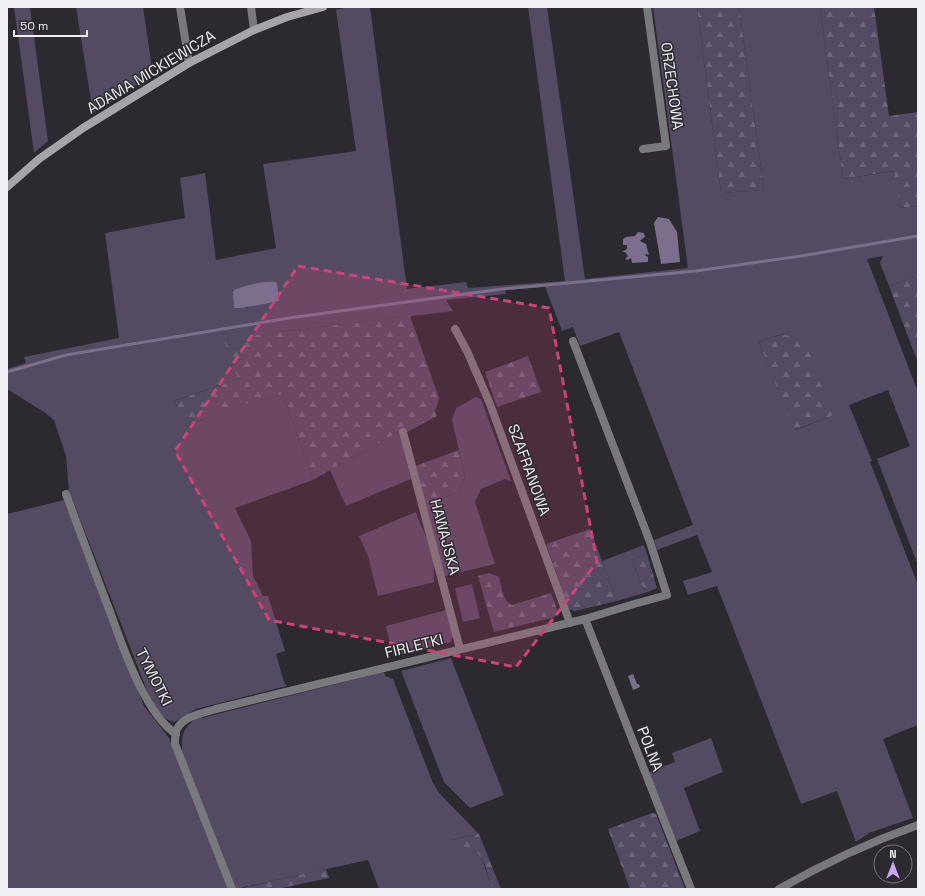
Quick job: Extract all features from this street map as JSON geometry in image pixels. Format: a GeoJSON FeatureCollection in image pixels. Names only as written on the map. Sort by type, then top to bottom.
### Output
{"type":"FeatureCollection","features":[{"type":"Feature","properties":{"kind":"street"},"geometry":{"type":"LineString","coordinates":[[180,7],[188,63]]}},
{"type":"Feature","properties":{"kind":"street"},"geometry":{"type":"LineString","coordinates":[[251,7],[254,30]]}},
{"type":"Feature","properties":{"kind":"street","name":"ADAMA MICKIEWICZA"},"geometry":{"type":"LineString","coordinates":[[7,187],[39,159],[83,128],[188,63],[254,30],[323,7]]}},
{"type":"Feature","properties":{"kind":"street","name":"ORZECHOWA"},"geometry":{"type":"LineString","coordinates":[[643,149],[666,146],[646,7]]}},
{"type":"Feature","properties":{"kind":"street","name":"SZAFRANOWA"},"geometry":{"type":"LineString","coordinates":[[455,329],[467,350],[490,404],[570,623]]}},
{"type":"Feature","properties":{"kind":"street","name":"FIRLETKI"},"geometry":{"type":"LineString","coordinates":[[176,734],[178,728],[183,722],[192,717],[216,709],[570,623],[667,595],[650,542],[573,341]]}},
{"type":"Feature","properties":{"kind":"street","name":"HAWAJSKA"},"geometry":{"type":"LineString","coordinates":[[403,432],[460,649]]}},
{"type":"Feature","properties":{"kind":"street","name":"TYMOTKI"},"geometry":{"type":"LineString","coordinates":[[66,494],[129,661],[149,704],[161,722],[176,734]]}},
{"type":"Feature","properties":{"kind":"street","name":"POLNA"},"geometry":{"type":"LineString","coordinates":[[585,619],[690,889]]}},
{"type":"Feature","properties":{"kind":"street"},"geometry":{"type":"LineString","coordinates":[[176,734],[175,744],[232,889]]}},
{"type":"Feature","properties":{"kind":"street"},"geometry":{"type":"LineString","coordinates":[[779,889],[833,862],[896,833],[918,825]]}},
{"type":"Feature","properties":{"kind":"highlighted area"},"geometry":{"type":"Polygon","coordinates":[[[298,266],[549,308],[597,562],[516,667],[269,620],[175,451],[298,266]]]}},
{"type":"Feature","properties":{"kind":"green space"},"geometry":{"type":"Polygon","coordinates":[[[14,7],[30,7],[48,141],[34,153],[14,7]]]}},
{"type":"Feature","properties":{"kind":"green space"},"geometry":{"type":"Polygon","coordinates":[[[76,7],[143,7],[153,75],[93,113],[76,7]]]}},
{"type":"Feature","properties":{"kind":"green space"},"geometry":{"type":"Polygon","coordinates":[[[348,7],[370,7],[407,289],[466,282],[468,288],[565,281],[528,7],[547,7],[585,279],[688,268],[653,7],[697,7],[721,193],[764,190],[739,7],[820,7],[843,179],[895,171],[900,208],[918,206],[918,279],[917,276],[889,286],[880,263],[883,256],[867,259],[918,392],[918,565],[877,459],[910,446],[888,390],[849,405],[872,461],[870,462],[918,585],[918,725],[883,739],[913,818],[869,833],[856,842],[837,791],[801,804],[717,586],[688,595],[683,581],[712,572],[697,535],[657,550],[654,540],[693,525],[619,332],[580,346],[573,327],[562,331],[545,287],[505,290],[506,294],[446,300],[453,311],[279,332],[238,379],[174,401],[187,426],[207,418],[204,414],[283,394],[313,480],[235,508],[251,541],[253,576],[263,596],[268,596],[285,651],[276,654],[284,682],[287,686],[196,709],[174,722],[163,716],[157,709],[150,698],[69,491],[66,456],[54,420],[7,389],[7,369],[26,363],[24,357],[119,338],[105,233],[185,218],[180,178],[205,173],[216,260],[276,248],[263,164],[356,151],[336,10],[348,7]],[[277,284],[245,308],[262,303],[274,303],[277,284]],[[782,334],[759,342],[795,430],[834,415],[782,334]]]}},
{"type":"Feature","properties":{"kind":"green space"},"geometry":{"type":"Polygon","coordinates":[[[697,7],[739,7],[764,190],[721,193],[697,7]]]}},
{"type":"Feature","properties":{"kind":"green space"},"geometry":{"type":"Polygon","coordinates":[[[820,7],[874,7],[889,116],[918,112],[918,206],[900,208],[894,171],[843,179],[820,7]]]}},
{"type":"Feature","properties":{"kind":"green space"},"geometry":{"type":"Polygon","coordinates":[[[917,276],[918,339],[910,342],[889,286],[917,276]]]}},
{"type":"Feature","properties":{"kind":"green space"},"geometry":{"type":"Polygon","coordinates":[[[410,316],[439,398],[435,412],[437,416],[407,432],[399,432],[313,480],[283,394],[205,414],[207,418],[186,426],[174,401],[238,379],[224,340],[410,316]]]}},
{"type":"Feature","properties":{"kind":"green space"},"geometry":{"type":"Polygon","coordinates":[[[783,334],[805,340],[834,415],[794,430],[759,342],[783,334]]]}},
{"type":"Feature","properties":{"kind":"green space"},"geometry":{"type":"Polygon","coordinates":[[[918,339],[918,362],[910,342],[918,339]]]}},
{"type":"Feature","properties":{"kind":"green space"},"geometry":{"type":"Polygon","coordinates":[[[528,356],[541,392],[497,407],[485,372],[528,356]]]}},
{"type":"Feature","properties":{"kind":"green space"},"geometry":{"type":"Polygon","coordinates":[[[476,397],[481,399],[511,481],[505,479],[481,489],[475,502],[495,564],[445,576],[425,506],[459,491],[465,477],[452,420],[456,408],[476,397]]]}},
{"type":"Feature","properties":{"kind":"green space"},"geometry":{"type":"Polygon","coordinates":[[[399,432],[411,479],[346,506],[330,470],[399,432]]]}},
{"type":"Feature","properties":{"kind":"green space"},"geometry":{"type":"Polygon","coordinates":[[[459,450],[465,477],[459,491],[425,506],[415,466],[459,450]]]}},
{"type":"Feature","properties":{"kind":"green space"},"geometry":{"type":"Polygon","coordinates":[[[64,500],[144,706],[169,738],[228,889],[7,889],[7,514],[64,500]]]}},
{"type":"Feature","properties":{"kind":"green space"},"geometry":{"type":"Polygon","coordinates":[[[416,512],[433,553],[434,582],[378,596],[368,556],[359,536],[416,512]]]}},
{"type":"Feature","properties":{"kind":"green space"},"geometry":{"type":"Polygon","coordinates":[[[590,529],[617,601],[575,611],[569,609],[546,544],[590,529]]]}},
{"type":"Feature","properties":{"kind":"green space"},"geometry":{"type":"Polygon","coordinates":[[[644,545],[647,554],[632,560],[645,593],[617,601],[602,561],[644,545]]]}},
{"type":"Feature","properties":{"kind":"green space"},"geometry":{"type":"Polygon","coordinates":[[[647,554],[657,588],[645,593],[632,560],[647,554]]]}},
{"type":"Feature","properties":{"kind":"green space"},"geometry":{"type":"Polygon","coordinates":[[[489,573],[499,577],[504,597],[512,605],[551,593],[558,612],[555,617],[494,632],[478,576],[489,573]]]}},
{"type":"Feature","properties":{"kind":"green space"},"geometry":{"type":"Polygon","coordinates":[[[472,584],[480,618],[463,622],[455,588],[472,584]]]}},
{"type":"Feature","properties":{"kind":"green space"},"geometry":{"type":"Polygon","coordinates":[[[446,610],[453,636],[451,642],[396,656],[393,655],[386,626],[446,610]]]}},
{"type":"Feature","properties":{"kind":"green space"},"geometry":{"type":"Polygon","coordinates":[[[451,658],[504,795],[470,808],[444,782],[401,671],[451,658]]]}},
{"type":"Feature","properties":{"kind":"green space"},"geometry":{"type":"Polygon","coordinates":[[[384,672],[385,676],[393,679],[432,781],[439,793],[479,834],[452,840],[476,852],[482,859],[492,889],[379,889],[368,860],[236,889],[182,752],[182,738],[184,731],[194,720],[384,672]]]}},
{"type":"Feature","properties":{"kind":"green space"},"geometry":{"type":"Polygon","coordinates":[[[711,738],[723,772],[684,788],[700,831],[676,841],[649,772],[675,762],[672,753],[711,738]]]}},
{"type":"Feature","properties":{"kind":"green space"},"geometry":{"type":"Polygon","coordinates":[[[652,813],[656,814],[685,889],[630,889],[608,829],[652,813]]]}},
{"type":"Feature","properties":{"kind":"green space"},"geometry":{"type":"Polygon","coordinates":[[[479,834],[501,889],[492,889],[485,865],[478,854],[472,850],[464,848],[454,848],[452,840],[479,834]]]}},
{"type":"Feature","properties":{"kind":"green space"},"geometry":{"type":"Polygon","coordinates":[[[326,869],[329,878],[277,889],[238,889],[326,869]]]}},
{"type":"Feature","properties":{"kind":"shaded area"},"geometry":{"type":"Polygon","coordinates":[[[658,217],[669,219],[677,232],[680,262],[661,264],[654,223],[658,217]]]}},
{"type":"Feature","properties":{"kind":"shaded area"},"geometry":{"type":"Polygon","coordinates":[[[638,232],[644,233],[645,237],[640,241],[646,244],[649,255],[645,255],[648,257],[648,262],[632,263],[631,258],[628,260],[625,259],[628,256],[625,252],[622,252],[627,249],[627,245],[623,245],[623,239],[626,237],[635,236],[638,232]]]}},
{"type":"Feature","properties":{"kind":"shaded area"},"geometry":{"type":"Polygon","coordinates":[[[265,282],[276,282],[279,301],[234,308],[234,290],[244,286],[265,282]]]}},
{"type":"Feature","properties":{"kind":"shaded area"},"geometry":{"type":"Polygon","coordinates":[[[633,674],[637,684],[639,684],[640,687],[633,690],[628,676],[633,674]]]}},
{"type":"Feature","properties":{"kind":"waterway"},"geometry":{"type":"LineString","coordinates":[[7,372],[66,355],[289,318],[502,289],[696,271],[801,256],[918,236]]}}]}
